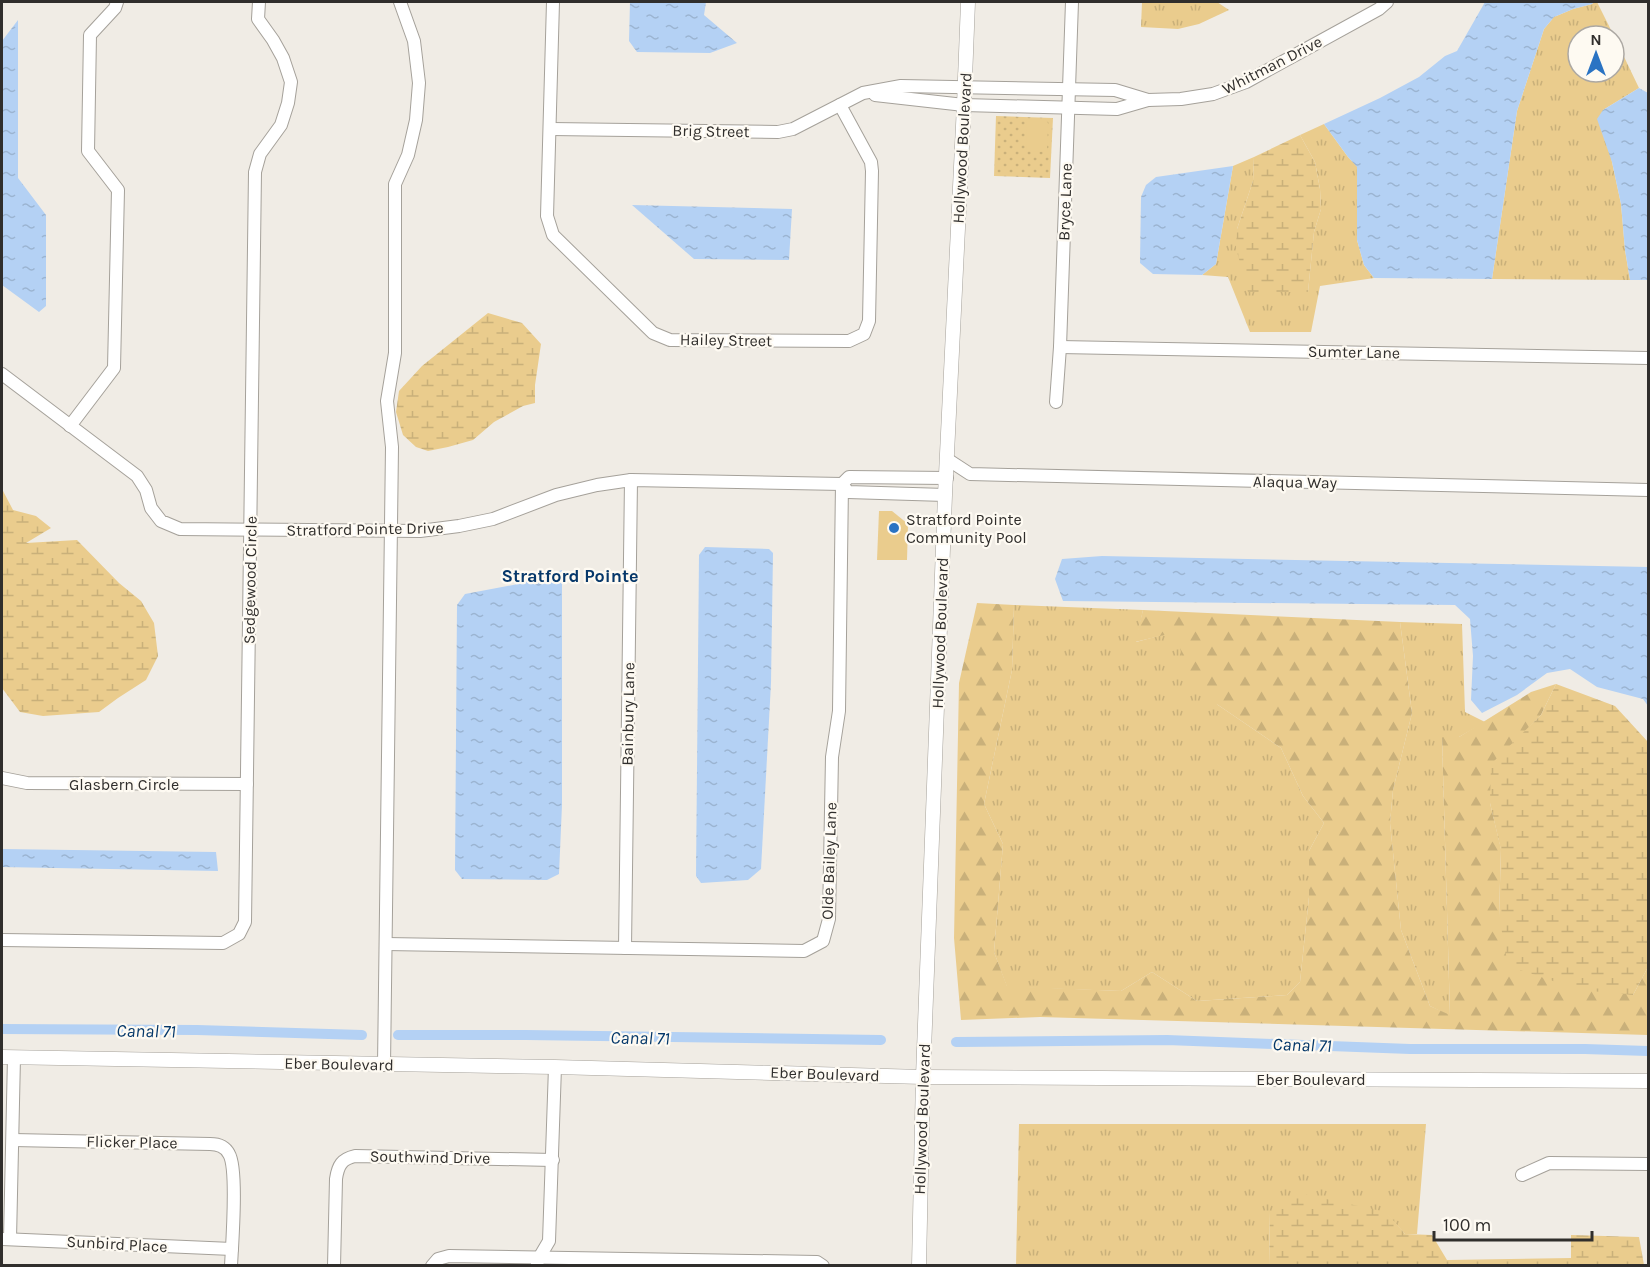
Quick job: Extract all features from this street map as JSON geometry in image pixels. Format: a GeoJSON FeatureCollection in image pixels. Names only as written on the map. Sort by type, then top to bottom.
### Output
{"type":"FeatureCollection","features":[{"type":"Feature","properties":{"kind":"street"},"geometry":{"type":"LineString","coordinates":[[70,426],[114,368],[118,190],[88,151],[90,35],[115,8],[117,2]]}},
{"type":"Feature","properties":{"kind":"street","name":"Sedgewood Circle"},"geometry":{"type":"LineString","coordinates":[[2,940],[223,943],[239,934],[245,922],[255,172],[260,154],[281,125],[288,103],[291,82],[283,58],[258,19],[259,2]]}},
{"type":"Feature","properties":{"kind":"street"},"geometry":{"type":"LineString","coordinates":[[384,1065],[392,447],[387,401],[395,353],[395,184],[408,155],[416,120],[419,83],[414,41],[400,2]]}},
{"type":"Feature","properties":{"kind":"street","name":"Hailey Street"},"geometry":{"type":"LineString","coordinates":[[553,2],[547,216],[553,235],[653,333],[670,340],[849,341],[864,334],[869,321],[872,171],[871,162],[840,105]]}},
{"type":"Feature","properties":{"kind":"street","name":"Hollywood Boulevard"},"geometry":{"type":"LineString","coordinates":[[919,1266],[923,1077],[945,495],[968,2]]}},
{"type":"Feature","properties":{"kind":"street","name":"Bryce Lane"},"geometry":{"type":"LineString","coordinates":[[1056,402],[1072,2]]}},
{"type":"Feature","properties":{"kind":"street","name":"Whitman Drive"},"geometry":{"type":"LineString","coordinates":[[964,105],[1117,109],[1148,100],[1181,99],[1213,94],[1246,82],[1379,9],[1387,2]]}},
{"type":"Feature","properties":{"kind":"street","name":"Brig Street"},"geometry":{"type":"LineString","coordinates":[[550,129],[778,132],[793,129],[863,93],[901,86],[965,87]]}},
{"type":"Feature","properties":{"kind":"street","name":"Whitman Drive"},"geometry":{"type":"LineString","coordinates":[[965,87],[1115,90],[1148,100]]}},
{"type":"Feature","properties":{"kind":"street"},"geometry":{"type":"LineString","coordinates":[[863,93],[964,105]]}},
{"type":"Feature","properties":{"kind":"street","name":"Sumter Lane"},"geometry":{"type":"LineString","coordinates":[[1060,347],[1648,358]]}},
{"type":"Feature","properties":{"kind":"street","name":"Stratford Pointe Drive"},"geometry":{"type":"LineString","coordinates":[[2,374],[137,476],[146,490],[151,508],[161,521],[180,529],[420,531],[493,519],[556,495],[631,480],[842,484]]}},
{"type":"Feature","properties":{"kind":"street","name":"Alaqua Way"},"geometry":{"type":"LineString","coordinates":[[947,459],[970,474],[1648,490]]}},
{"type":"Feature","properties":{"kind":"street"},"geometry":{"type":"LineString","coordinates":[[945,495],[848,492],[842,484],[849,477],[947,478]]}},
{"type":"Feature","properties":{"kind":"street","name":"Bainbury Lane"},"geometry":{"type":"LineString","coordinates":[[625,948],[631,480]]}},
{"type":"Feature","properties":{"kind":"street","name":"Olde Bailey Lane"},"geometry":{"type":"LineString","coordinates":[[386,944],[804,951],[823,941],[829,919],[832,757],[839,711],[842,484]]}},
{"type":"Feature","properties":{"kind":"street","name":"Glasbern Circle"},"geometry":{"type":"LineString","coordinates":[[2,778],[27,783],[247,784]]}},
{"type":"Feature","properties":{"kind":"street"},"geometry":{"type":"LineString","coordinates":[[6,1239],[13,1140],[8,1057]]}},
{"type":"Feature","properties":{"kind":"street","name":"Eber Boulevard"},"geometry":{"type":"LineString","coordinates":[[8,1057],[555,1067],[923,1077],[1648,1081]]}},
{"type":"Feature","properties":{"kind":"street"},"geometry":{"type":"LineString","coordinates":[[538,1262],[549,1241],[555,1067]]}},
{"type":"Feature","properties":{"kind":"street","name":"Flicker Place"},"geometry":{"type":"LineString","coordinates":[[13,1140],[218,1144],[230,1154],[234,1172],[232,1249]]}},
{"type":"Feature","properties":{"kind":"street","name":"Southwind Drive"},"geometry":{"type":"LineString","coordinates":[[334,1266],[336,1179],[337,1170],[344,1160],[355,1156],[552,1160]]}},
{"type":"Feature","properties":{"kind":"street"},"geometry":{"type":"LineString","coordinates":[[1522,1175],[1550,1163],[1648,1164]]}},
{"type":"Feature","properties":{"kind":"street","name":"Sunbird Place"},"geometry":{"type":"LineString","coordinates":[[6,1239],[232,1249]]}},
{"type":"Feature","properties":{"kind":"street"},"geometry":{"type":"LineString","coordinates":[[231,1266],[232,1249]]}},
{"type":"Feature","properties":{"kind":"street"},"geometry":{"type":"LineString","coordinates":[[432,1266],[438,1259],[449,1256],[538,1262],[817,1262],[823,1266]]}},
{"type":"Feature","properties":{"kind":"green space"},"geometry":{"type":"Polygon","coordinates":[[[1142,2],[1217,2],[1229,10],[1199,24],[1178,29],[1141,27],[1142,2]]]}},
{"type":"Feature","properties":{"kind":"green space"},"geometry":{"type":"Polygon","coordinates":[[[1597,2],[1608,24],[1566,24],[1566,84],[1626,84],[1626,61],[1639,88],[1603,110],[1621,204],[1630,280],[1492,279],[1517,111],[1544,29],[1554,17],[1597,2]]]}},
{"type":"Feature","properties":{"kind":"green space"},"geometry":{"type":"Polygon","coordinates":[[[996,116],[1053,118],[1050,178],[994,176],[996,116]]]}},
{"type":"Feature","properties":{"kind":"green space"},"geometry":{"type":"Polygon","coordinates":[[[1027,119],[1046,120],[1048,123],[1047,152],[1026,151],[1027,119]]]}},
{"type":"Feature","properties":{"kind":"green space"},"geometry":{"type":"Polygon","coordinates":[[[1324,124],[1357,166],[1357,240],[1364,265],[1374,278],[1320,286],[1311,332],[1250,332],[1228,277],[1202,275],[1216,264],[1233,166],[1254,157],[1253,181],[1237,229],[1308,292],[1314,232],[1321,209],[1320,189],[1315,162],[1300,135],[1324,124]]]}},
{"type":"Feature","properties":{"kind":"green space"},"geometry":{"type":"Polygon","coordinates":[[[1300,135],[1315,162],[1320,189],[1321,209],[1314,232],[1308,292],[1248,292],[1236,248],[1237,229],[1253,181],[1254,157],[1300,135]]]}},
{"type":"Feature","properties":{"kind":"green space"},"geometry":{"type":"Polygon","coordinates":[[[488,313],[522,323],[541,344],[535,385],[535,403],[523,406],[494,422],[473,440],[428,451],[416,447],[403,435],[396,412],[399,391],[422,366],[488,313]]]}},
{"type":"Feature","properties":{"kind":"green space"},"geometry":{"type":"Polygon","coordinates":[[[2,489],[13,510],[36,516],[51,528],[26,543],[77,540],[119,583],[141,601],[154,623],[158,656],[146,680],[99,712],[43,716],[20,712],[2,688],[2,489]]]}},
{"type":"Feature","properties":{"kind":"green space"},"geometry":{"type":"Polygon","coordinates":[[[879,511],[892,511],[908,524],[907,560],[877,560],[879,511]]]}},
{"type":"Feature","properties":{"kind":"green space"},"geometry":{"type":"Polygon","coordinates":[[[977,603],[1014,605],[1012,670],[984,804],[1003,844],[994,952],[1007,986],[1121,991],[1152,972],[1197,1001],[1287,995],[1300,982],[1309,897],[1309,851],[1324,823],[1303,796],[1281,748],[1218,705],[1184,668],[1177,632],[1135,642],[1143,610],[1400,622],[1412,713],[1393,790],[1390,823],[1401,930],[1430,1006],[1450,1015],[1442,737],[1459,737],[1531,692],[1556,684],[1541,715],[1519,738],[1490,803],[1501,849],[1499,916],[1633,995],[1648,967],[1648,1035],[1040,1017],[961,1020],[954,938],[959,683],[977,603]]]}},
{"type":"Feature","properties":{"kind":"green space"},"geometry":{"type":"Polygon","coordinates":[[[1014,605],[1143,610],[1136,642],[1177,631],[1218,705],[1281,748],[1303,796],[1324,823],[1309,851],[1309,897],[1300,982],[1287,995],[1197,1001],[1152,972],[1121,991],[1007,987],[994,952],[1003,844],[984,804],[1012,670],[1014,605]]]}},
{"type":"Feature","properties":{"kind":"green space"},"geometry":{"type":"Polygon","coordinates":[[[1400,622],[1462,624],[1465,712],[1485,722],[1459,737],[1442,738],[1450,1016],[1430,1006],[1401,930],[1390,823],[1393,790],[1412,713],[1400,622]]]}},
{"type":"Feature","properties":{"kind":"green space"},"geometry":{"type":"Polygon","coordinates":[[[1556,684],[1615,706],[1648,742],[1648,967],[1633,995],[1580,990],[1508,966],[1499,916],[1501,850],[1490,803],[1491,764],[1541,715],[1556,684]]]}},
{"type":"Feature","properties":{"kind":"green space"},"geometry":{"type":"Polygon","coordinates":[[[1019,1124],[1426,1124],[1417,1234],[1405,1234],[1385,1212],[1270,1212],[1269,1265],[1016,1266],[1019,1124]]]}},
{"type":"Feature","properties":{"kind":"green space"},"geometry":{"type":"Polygon","coordinates":[[[1303,1194],[1386,1212],[1405,1234],[1432,1235],[1447,1260],[1571,1258],[1571,1235],[1639,1237],[1644,1265],[1269,1266],[1270,1212],[1303,1194]]]}},
{"type":"Feature","properties":{"kind":"water"},"geometry":{"type":"Polygon","coordinates":[[[630,2],[706,2],[704,15],[737,43],[710,53],[637,52],[629,41],[630,2]]]}},
{"type":"Feature","properties":{"kind":"water"},"geometry":{"type":"Polygon","coordinates":[[[1485,2],[1594,2],[1554,17],[1544,29],[1517,111],[1492,279],[1374,278],[1364,265],[1357,240],[1357,167],[1324,124],[1419,77],[1445,56],[1457,51],[1485,2]]]}},
{"type":"Feature","properties":{"kind":"water"},"geometry":{"type":"Polygon","coordinates":[[[18,20],[18,178],[46,215],[46,306],[39,312],[2,285],[2,41],[18,20]]]}},
{"type":"Feature","properties":{"kind":"water"},"geometry":{"type":"Polygon","coordinates":[[[1639,88],[1648,93],[1648,280],[1630,280],[1621,204],[1612,162],[1597,119],[1603,110],[1639,88]]]}},
{"type":"Feature","properties":{"kind":"water"},"geometry":{"type":"Polygon","coordinates":[[[1233,166],[1216,264],[1202,275],[1153,274],[1140,263],[1141,197],[1146,185],[1156,177],[1233,166]]]}},
{"type":"Feature","properties":{"kind":"water"},"geometry":{"type":"Polygon","coordinates":[[[632,205],[792,209],[789,260],[694,259],[632,205]]]}},
{"type":"Feature","properties":{"kind":"water"},"geometry":{"type":"Polygon","coordinates":[[[705,547],[769,549],[773,553],[771,683],[761,869],[748,880],[701,883],[696,876],[699,555],[705,547]]]}},
{"type":"Feature","properties":{"kind":"water"},"geometry":{"type":"Polygon","coordinates":[[[1102,556],[1648,567],[1648,706],[1643,699],[1597,687],[1570,669],[1547,673],[1517,695],[1482,713],[1471,700],[1473,656],[1470,619],[1455,605],[1063,601],[1055,579],[1062,559],[1102,556]]]}},
{"type":"Feature","properties":{"kind":"water"},"geometry":{"type":"Polygon","coordinates":[[[562,570],[562,805],[559,874],[547,880],[462,879],[455,870],[457,605],[465,594],[518,584],[562,570]]]}},
{"type":"Feature","properties":{"kind":"water"},"geometry":{"type":"Polygon","coordinates":[[[2,849],[216,852],[218,871],[2,867],[2,849]]]}},
{"type":"Feature","properties":{"kind":"waterway","name":"Canal 71"},"geometry":{"type":"LineString","coordinates":[[2,1029],[197,1030],[362,1035]]}},
{"type":"Feature","properties":{"kind":"waterway","name":"Canal 71"},"geometry":{"type":"LineString","coordinates":[[398,1035],[881,1040]]}},
{"type":"Feature","properties":{"kind":"waterway","name":"Canal 71"},"geometry":{"type":"LineString","coordinates":[[956,1042],[1167,1040],[1410,1049],[1648,1051]]}},
{"type":"Feature","properties":{"kind":"place","name":"Stratford Pointe Community Pool"},"geometry":{"type":"Point","coordinates":[894,528]}},
{"type":"Feature","properties":{"kind":"district","name":"Stratford Pointe"},"geometry":{"type":"Point","coordinates":[570,576]}}]}
